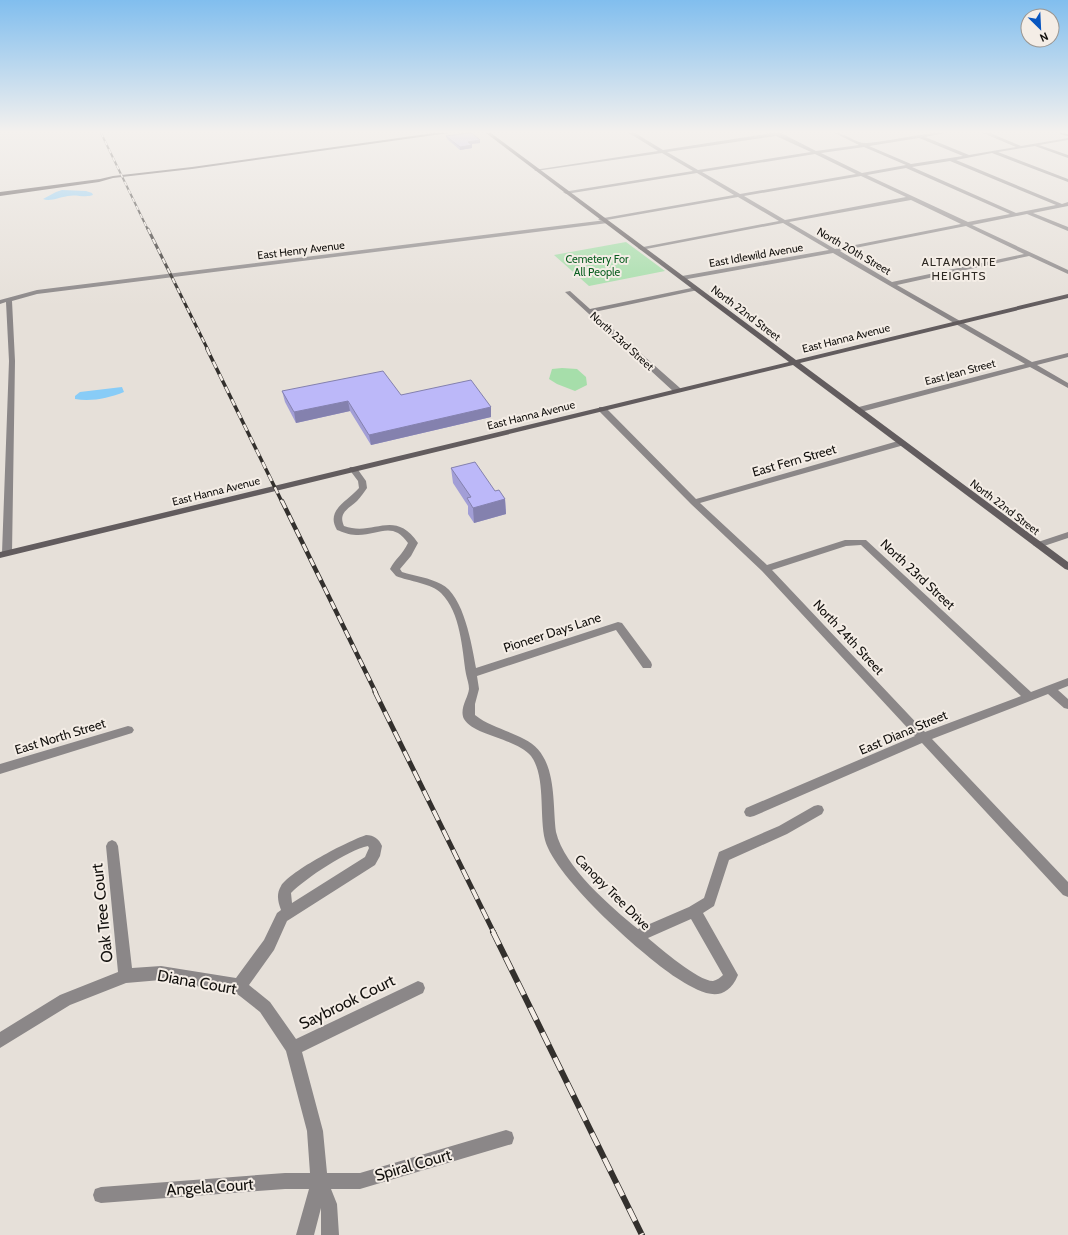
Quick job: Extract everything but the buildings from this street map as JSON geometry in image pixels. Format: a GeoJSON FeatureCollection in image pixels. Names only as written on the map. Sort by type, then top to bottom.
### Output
{"type":"FeatureCollection","features":[{"type":"Feature","properties":{"kind":"main road"},"geometry":{"type":"LineString","coordinates":[[0,194],[26,191]]}},
{"type":"Feature","properties":{"kind":"street"},"geometry":{"type":"LineString","coordinates":[[566,192],[575,191]]}},
{"type":"Feature","properties":{"kind":"street","name":"North 20th Street"},"geometry":{"type":"LineString","coordinates":[[730,191],[1068,386]]}},
{"type":"Feature","properties":{"kind":"street","name":"East Henry Avenue"},"geometry":{"type":"LineString","coordinates":[[0,302],[37,292],[604,220],[763,191]]}},
{"type":"Feature","properties":{"kind":"street"},"geometry":{"type":"LineString","coordinates":[[896,191],[1068,272]]}},
{"type":"Feature","properties":{"kind":"street"},"geometry":{"type":"LineString","coordinates":[[963,191],[1014,214]]}},
{"type":"Feature","properties":{"kind":"street"},"geometry":{"type":"LineString","coordinates":[[1026,191],[1061,205]]}},
{"type":"Feature","properties":{"kind":"street","name":"North 22nd Street"},"geometry":{"type":"LineString","coordinates":[[566,192],[1068,567]]}},
{"type":"Feature","properties":{"kind":"street"},"geometry":{"type":"LineString","coordinates":[[641,248],[911,198]]}},
{"type":"Feature","properties":{"kind":"street","name":"East Idlewild Avenue"},"geometry":{"type":"LineString","coordinates":[[682,278],[833,251],[1068,204]]}},
{"type":"Feature","properties":{"kind":"street"},"geometry":{"type":"LineString","coordinates":[[1027,212],[1068,229]]}},
{"type":"Feature","properties":{"kind":"street"},"geometry":{"type":"LineString","coordinates":[[891,284],[1030,254]]}},
{"type":"Feature","properties":{"kind":"street"},"geometry":{"type":"LineString","coordinates":[[588,311],[696,289]]}},
{"type":"Feature","properties":{"kind":"street","name":"North 23rd Street"},"geometry":{"type":"LineString","coordinates":[[568,292],[677,390]]}},
{"type":"Feature","properties":{"kind":"street","name":"East Hanna Avenue"},"geometry":{"type":"LineString","coordinates":[[3,554],[1068,296]]}},
{"type":"Feature","properties":{"kind":"street"},"geometry":{"type":"LineString","coordinates":[[3,554],[12,361],[9,300]]}},
{"type":"Feature","properties":{"kind":"street","name":"East Jean Street"},"geometry":{"type":"LineString","coordinates":[[858,410],[1068,355]]}},
{"type":"Feature","properties":{"kind":"street","name":"North 24th Street"},"geometry":{"type":"LineString","coordinates":[[602,409],[694,502],[765,569],[1068,891]]}},
{"type":"Feature","properties":{"kind":"street","name":"East Fern Street"},"geometry":{"type":"LineString","coordinates":[[694,502],[901,443]]}},
{"type":"Feature","properties":{"kind":"street","name":"Canopy Tree Drive"},"geometry":{"type":"LineString","coordinates":[[353,469],[362,481],[363,488],[340,510],[337,516],[337,522],[340,528],[352,532],[395,528],[402,529],[409,535],[413,543],[408,554],[395,569],[398,574],[438,586],[445,591],[459,613],[474,689],[469,704],[469,717],[492,731],[524,743],[536,753],[542,768],[552,841],[557,855],[576,879],[636,937],[682,973],[710,988],[719,987],[727,982],[731,975],[694,911]]}},
{"type":"Feature","properties":{"kind":"street"},"geometry":{"type":"LineString","coordinates":[[1038,545],[1068,535]]}},
{"type":"Feature","properties":{"kind":"street","name":"North 23rd Street"},"geometry":{"type":"LineString","coordinates":[[765,569],[845,543],[863,542],[1029,697]]}},
{"type":"Feature","properties":{"kind":"street","name":"Pioneer Days Lane"},"geometry":{"type":"LineString","coordinates":[[471,674],[618,626],[647,665]]}},
{"type":"Feature","properties":{"kind":"street","name":"East Diana Street"},"geometry":{"type":"LineString","coordinates":[[750,812],[924,737],[1068,682]]}},
{"type":"Feature","properties":{"kind":"street"},"geometry":{"type":"LineString","coordinates":[[1049,689],[1068,705]]}},
{"type":"Feature","properties":{"kind":"street","name":"East North Street"},"geometry":{"type":"LineString","coordinates":[[0,769],[128,730]]}},
{"type":"Feature","properties":{"kind":"street"},"geometry":{"type":"LineString","coordinates":[[636,937],[694,911],[709,902],[724,856],[783,830],[818,810]]}},
{"type":"Feature","properties":{"kind":"street"},"geometry":{"type":"LineString","coordinates":[[239,986],[269,945],[282,917],[370,861],[377,850],[376,846],[372,842],[365,841],[337,854],[293,882],[286,889],[284,895],[289,912]]}},
{"type":"Feature","properties":{"kind":"street","name":"Oak Tree Court"},"geometry":{"type":"LineString","coordinates":[[112,846],[126,976]]}},
{"type":"Feature","properties":{"kind":"street","name":"Diana Court"},"geometry":{"type":"LineString","coordinates":[[0,1041],[65,1000],[126,976],[161,973],[239,986],[265,1007],[293,1048],[315,1131],[319,1182],[306,1235]]}},
{"type":"Feature","properties":{"kind":"street","name":"Saybrook Court"},"geometry":{"type":"LineString","coordinates":[[293,1048],[418,988]]}},
{"type":"Feature","properties":{"kind":"street","name":"Spiral Court"},"geometry":{"type":"LineString","coordinates":[[319,1182],[360,1181],[506,1138]]}},
{"type":"Feature","properties":{"kind":"street","name":"Angela Court"},"geometry":{"type":"LineString","coordinates":[[101,1195],[285,1181],[319,1182]]}},
{"type":"Feature","properties":{"kind":"street","name":"Diana Court"},"geometry":{"type":"LineString","coordinates":[[319,1182],[329,1204],[330,1235]]}},
{"type":"Feature","properties":{"kind":"green space","name":"Cemetery For All People"},"geometry":{"type":"Polygon","coordinates":[[[626,242],[665,271],[589,286],[554,255],[626,242]]]}},
{"type":"Feature","properties":{"kind":"green space"},"geometry":{"type":"Polygon","coordinates":[[[552,369],[577,369],[586,377],[587,385],[575,391],[549,379],[552,369]]]}},
{"type":"Feature","properties":{"kind":"water"},"geometry":{"type":"Polygon","coordinates":[[[60,191],[86,191],[92,193],[93,195],[71,196],[49,200],[43,199],[60,191]]]}},
{"type":"Feature","properties":{"kind":"water"},"geometry":{"type":"Polygon","coordinates":[[[122,387],[124,392],[106,398],[94,400],[75,399],[75,396],[80,392],[122,387]]]}},
{"type":"Feature","properties":{"kind":"railway"},"geometry":{"type":"LineString","coordinates":[[129,191],[148,230]]}},
{"type":"Feature","properties":{"kind":"railway"},"geometry":{"type":"LineString","coordinates":[[148,229],[208,350]]}},
{"type":"Feature","properties":{"kind":"railway"},"geometry":{"type":"LineString","coordinates":[[207,349],[282,502]]}},
{"type":"Feature","properties":{"kind":"railway"},"geometry":{"type":"LineString","coordinates":[[282,501],[376,693]]}},
{"type":"Feature","properties":{"kind":"railway"},"geometry":{"type":"LineString","coordinates":[[375,692],[494,933]]}},
{"type":"Feature","properties":{"kind":"railway"},"geometry":{"type":"LineString","coordinates":[[493,932],[642,1235]]}},
{"type":"Feature","properties":{"kind":"district","name":"ALTAMONTE HEIGHTS"},"geometry":{"type":"Point","coordinates":[959,268]}}]}
